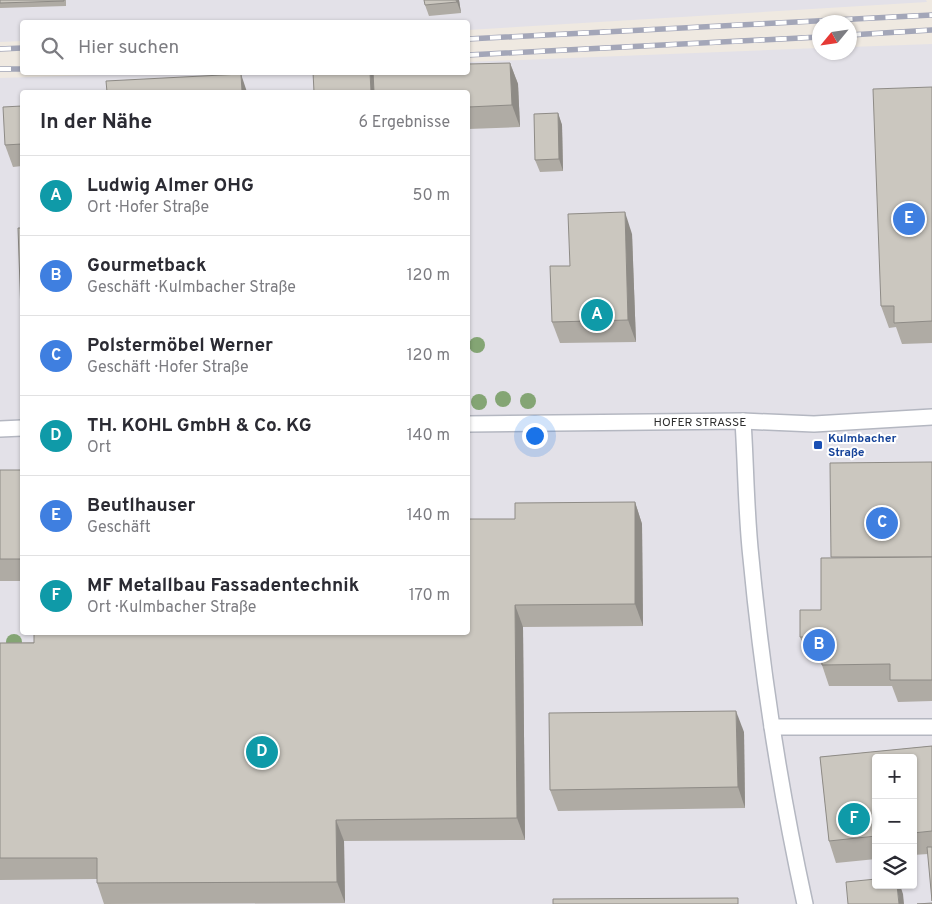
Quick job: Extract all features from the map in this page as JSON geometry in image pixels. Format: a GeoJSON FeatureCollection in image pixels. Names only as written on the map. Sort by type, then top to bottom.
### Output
{"type":"FeatureCollection","features":[{"type":"Feature","properties":{"kind":"street","name":"HOFER STRASSE"},"geometry":{"type":"LineString","coordinates":[[470,424],[743,421],[814,424],[932,417]]}},
{"type":"Feature","properties":{"kind":"street"},"geometry":{"type":"LineString","coordinates":[[743,421],[750,557],[772,727],[804,904]]}},
{"type":"Feature","properties":{"kind":"street"},"geometry":{"type":"LineString","coordinates":[[0,429],[20,428]]}},
{"type":"Feature","properties":{"kind":"street"},"geometry":{"type":"LineString","coordinates":[[772,727],[932,727]]}},
{"type":"Feature","properties":{"kind":"shaded area"},"geometry":{"type":"Polygon","coordinates":[[[0,0],[926,0],[927,2],[470,30],[470,20],[20,20],[20,41],[0,42],[0,0]]]}},
{"type":"Feature","properties":{"kind":"shaded area"},"geometry":{"type":"Polygon","coordinates":[[[932,44],[932,904],[0,904],[0,78],[93,75],[470,75],[470,62],[812,48],[812,60],[857,60],[857,47],[932,44]]]}},
{"type":"Feature","properties":{"kind":"building"},"geometry":{"type":"Polygon","coordinates":[[[0,0],[64,0],[64,1],[0,3],[0,0]]]}},
{"type":"Feature","properties":{"kind":"building"},"geometry":{"type":"Polygon","coordinates":[[[424,0],[456,0],[457,2],[425,5],[424,0]]]}},
{"type":"Feature","properties":{"kind":"building"},"geometry":{"type":"Polygon","coordinates":[[[510,63],[512,105],[470,107],[470,90],[374,90],[373,75],[470,75],[470,64],[510,63]]]}},
{"type":"Feature","properties":{"kind":"building"},"geometry":{"type":"Polygon","coordinates":[[[241,75],[242,90],[107,90],[106,81],[241,75]]]}},
{"type":"Feature","properties":{"kind":"building"},"geometry":{"type":"Polygon","coordinates":[[[313,75],[370,75],[371,90],[314,90],[313,75]]]}},
{"type":"Feature","properties":{"kind":"building"},"geometry":{"type":"Polygon","coordinates":[[[932,87],[932,321],[894,323],[894,306],[881,306],[873,89],[932,87]]]}},
{"type":"Feature","properties":{"kind":"building"},"geometry":{"type":"Polygon","coordinates":[[[20,106],[20,144],[5,145],[3,107],[20,106]]]}},
{"type":"Feature","properties":{"kind":"building"},"geometry":{"type":"Polygon","coordinates":[[[558,113],[559,159],[535,160],[534,114],[558,113]]]}},
{"type":"Feature","properties":{"kind":"building"},"geometry":{"type":"Polygon","coordinates":[[[625,212],[628,320],[552,322],[550,266],[570,266],[568,214],[625,212]]]}},
{"type":"Feature","properties":{"kind":"building"},"geometry":{"type":"Polygon","coordinates":[[[18,228],[20,228],[20,285],[18,228]]]}},
{"type":"Feature","properties":{"kind":"building"},"geometry":{"type":"Polygon","coordinates":[[[932,462],[932,557],[831,557],[830,463],[932,462]]]}},
{"type":"Feature","properties":{"kind":"building"},"geometry":{"type":"Polygon","coordinates":[[[0,470],[20,470],[20,559],[0,559],[0,470]]]}},
{"type":"Feature","properties":{"kind":"building"},"geometry":{"type":"Polygon","coordinates":[[[635,502],[635,604],[515,605],[517,818],[336,820],[337,882],[97,883],[97,858],[0,858],[0,643],[34,643],[34,635],[470,635],[470,519],[515,519],[515,503],[635,502]]]}},
{"type":"Feature","properties":{"kind":"building"},"geometry":{"type":"Polygon","coordinates":[[[932,557],[932,680],[890,680],[890,664],[822,665],[821,637],[800,637],[800,610],[821,610],[821,558],[932,557]]]}},
{"type":"Feature","properties":{"kind":"building"},"geometry":{"type":"Polygon","coordinates":[[[736,711],[738,787],[550,790],[549,713],[736,711]]]}},
{"type":"Feature","properties":{"kind":"building"},"geometry":{"type":"Polygon","coordinates":[[[932,746],[932,831],[917,833],[917,754],[872,754],[872,836],[829,841],[820,757],[932,746]]]}},
{"type":"Feature","properties":{"kind":"building"},"geometry":{"type":"Polygon","coordinates":[[[927,847],[932,847],[932,901],[927,847]]]}},
{"type":"Feature","properties":{"kind":"building"},"geometry":{"type":"Polygon","coordinates":[[[872,879],[872,889],[897,889],[899,904],[848,904],[846,882],[872,879]]]}},
{"type":"Feature","properties":{"kind":"building"},"geometry":{"type":"Polygon","coordinates":[[[738,898],[738,904],[553,904],[553,899],[738,898]]]}},
{"type":"Feature","properties":{"kind":"railway"},"geometry":{"type":"LineString","coordinates":[[470,39],[932,15]]}},
{"type":"Feature","properties":{"kind":"railway"},"geometry":{"type":"LineString","coordinates":[[857,35],[932,30]]}},
{"type":"Feature","properties":{"kind":"railway"},"geometry":{"type":"LineString","coordinates":[[470,55],[812,37]]}},
{"type":"Feature","properties":{"kind":"railway"},"geometry":{"type":"LineString","coordinates":[[0,49],[20,48]]}},
{"type":"Feature","properties":{"kind":"railway"},"geometry":{"type":"LineString","coordinates":[[0,69],[20,69]]}},
{"type":"Feature","properties":{"kind":"place","name":"Beutlhauser"},"geometry":{"type":"Point","coordinates":[909,219]}},
{"type":"Feature","properties":{"kind":"place","name":"Ludwig Almer OHG"},"geometry":{"type":"Point","coordinates":[597,315]}},
{"type":"Feature","properties":{"kind":"place","name":"Kulmbacher Straße"},"geometry":{"type":"Point","coordinates":[818,445]}},
{"type":"Feature","properties":{"kind":"place","name":"Polstermöbel Werner"},"geometry":{"type":"Point","coordinates":[882,523]}},
{"type":"Feature","properties":{"kind":"place","name":"Gourmetback"},"geometry":{"type":"Point","coordinates":[819,645]}},
{"type":"Feature","properties":{"kind":"place","name":"TH. KOHL GmbH & Co. KG"},"geometry":{"type":"Point","coordinates":[262,752]}},
{"type":"Feature","properties":{"kind":"place","name":"MF Metallbau Fassadentechnik"},"geometry":{"type":"Point","coordinates":[854,819]}}]}
